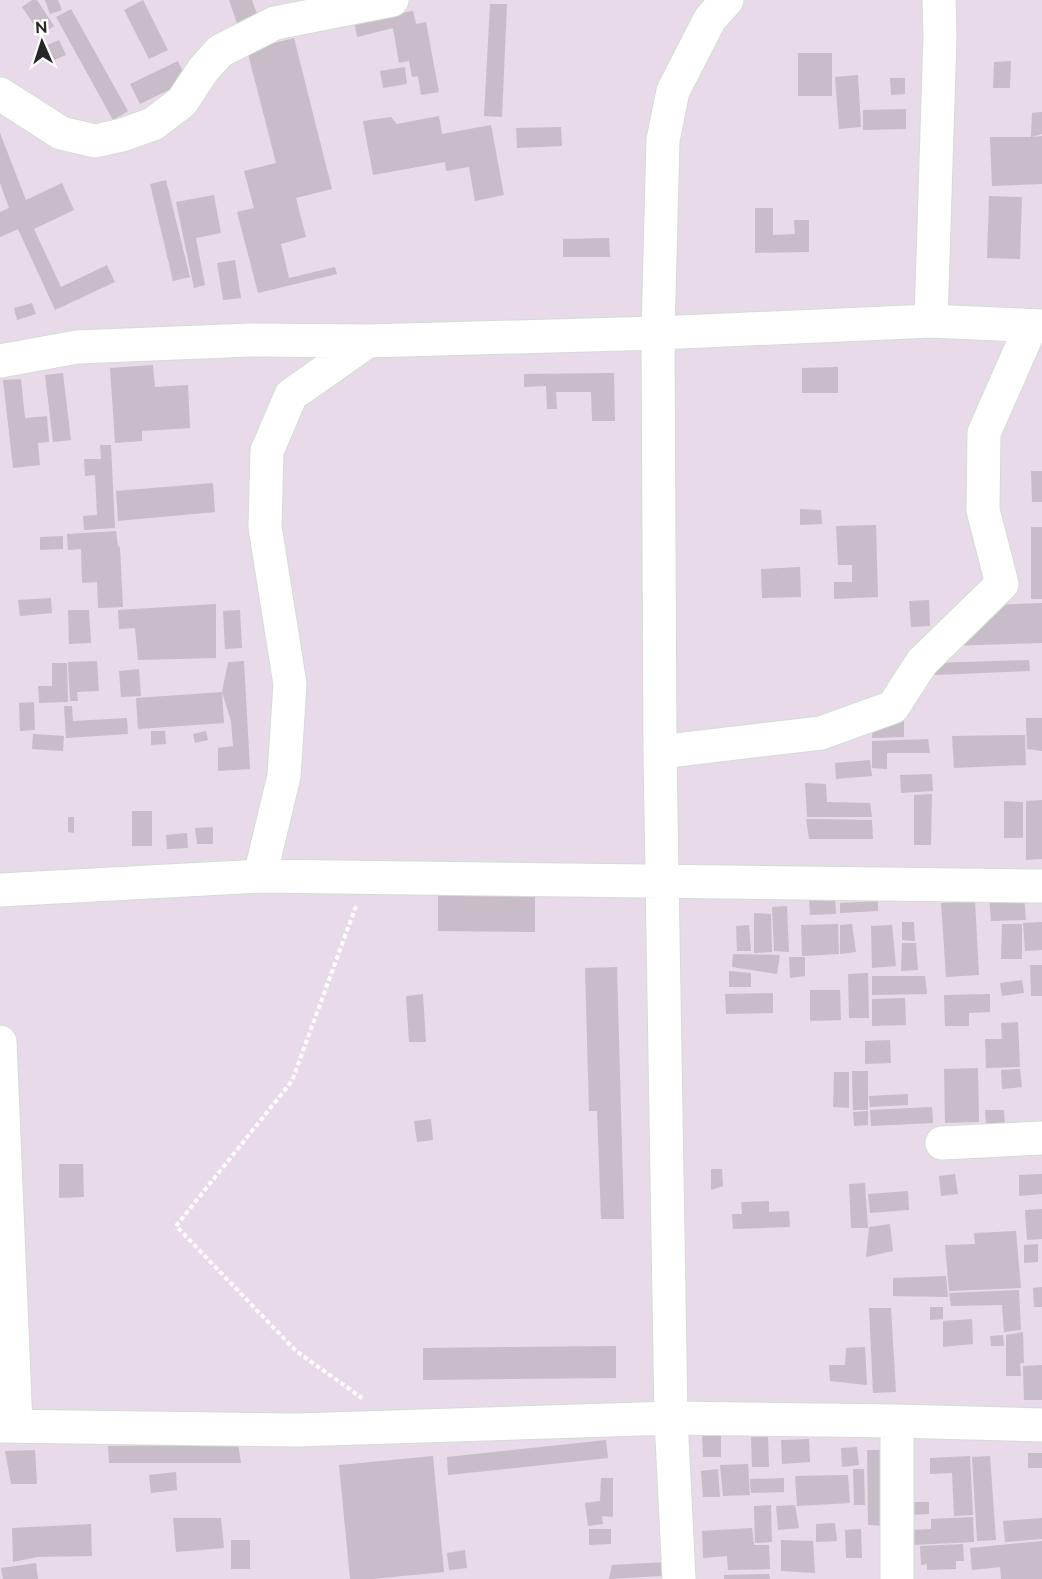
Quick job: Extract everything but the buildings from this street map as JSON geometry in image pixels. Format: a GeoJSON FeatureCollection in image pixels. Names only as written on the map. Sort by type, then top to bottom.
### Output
{"type":"FeatureCollection","features":[{"type":"Feature","properties":{"kind":"street"},"geometry":{"type":"LineString","coordinates":[[0,94],[61,134],[95,141],[122,135],[153,123],[182,102],[203,70],[220,51],[275,23],[392,0]]}},
{"type":"Feature","properties":{"kind":"street"},"geometry":{"type":"LineString","coordinates":[[679,1579],[671,1418],[660,752],[658,333],[663,140],[673,91],[710,20],[727,0]]}},
{"type":"Feature","properties":{"kind":"street"},"geometry":{"type":"LineString","coordinates":[[931,321],[940,36],[939,0]]}},
{"type":"Feature","properties":{"kind":"street"},"geometry":{"type":"LineString","coordinates":[[0,361],[77,347],[251,340],[369,341],[658,333],[931,321],[1036,326],[984,433],[983,510],[1002,584],[922,662],[893,707],[821,733],[660,752]]}},
{"type":"Feature","properties":{"kind":"street"},"geometry":{"type":"LineString","coordinates":[[260,876],[284,776],[290,684],[266,527],[267,451],[291,395],[369,341]]}},
{"type":"Feature","properties":{"kind":"street"},"geometry":{"type":"LineString","coordinates":[[0,890],[260,876],[1042,886]]}},
{"type":"Feature","properties":{"kind":"street"},"geometry":{"type":"LineString","coordinates":[[0,1042],[8,1426],[296,1430],[671,1418],[1042,1425]]}},
{"type":"Feature","properties":{"kind":"street"},"geometry":{"type":"LineString","coordinates":[[942,1143],[1042,1138]]}},
{"type":"Feature","properties":{"kind":"street"},"geometry":{"type":"LineString","coordinates":[[897,1421],[897,1579]]}},
{"type":"Feature","properties":{"kind":"path"},"geometry":{"type":"LineString","coordinates":[[356,905],[292,1081],[176,1226],[296,1351],[364,1399]]}}]}
